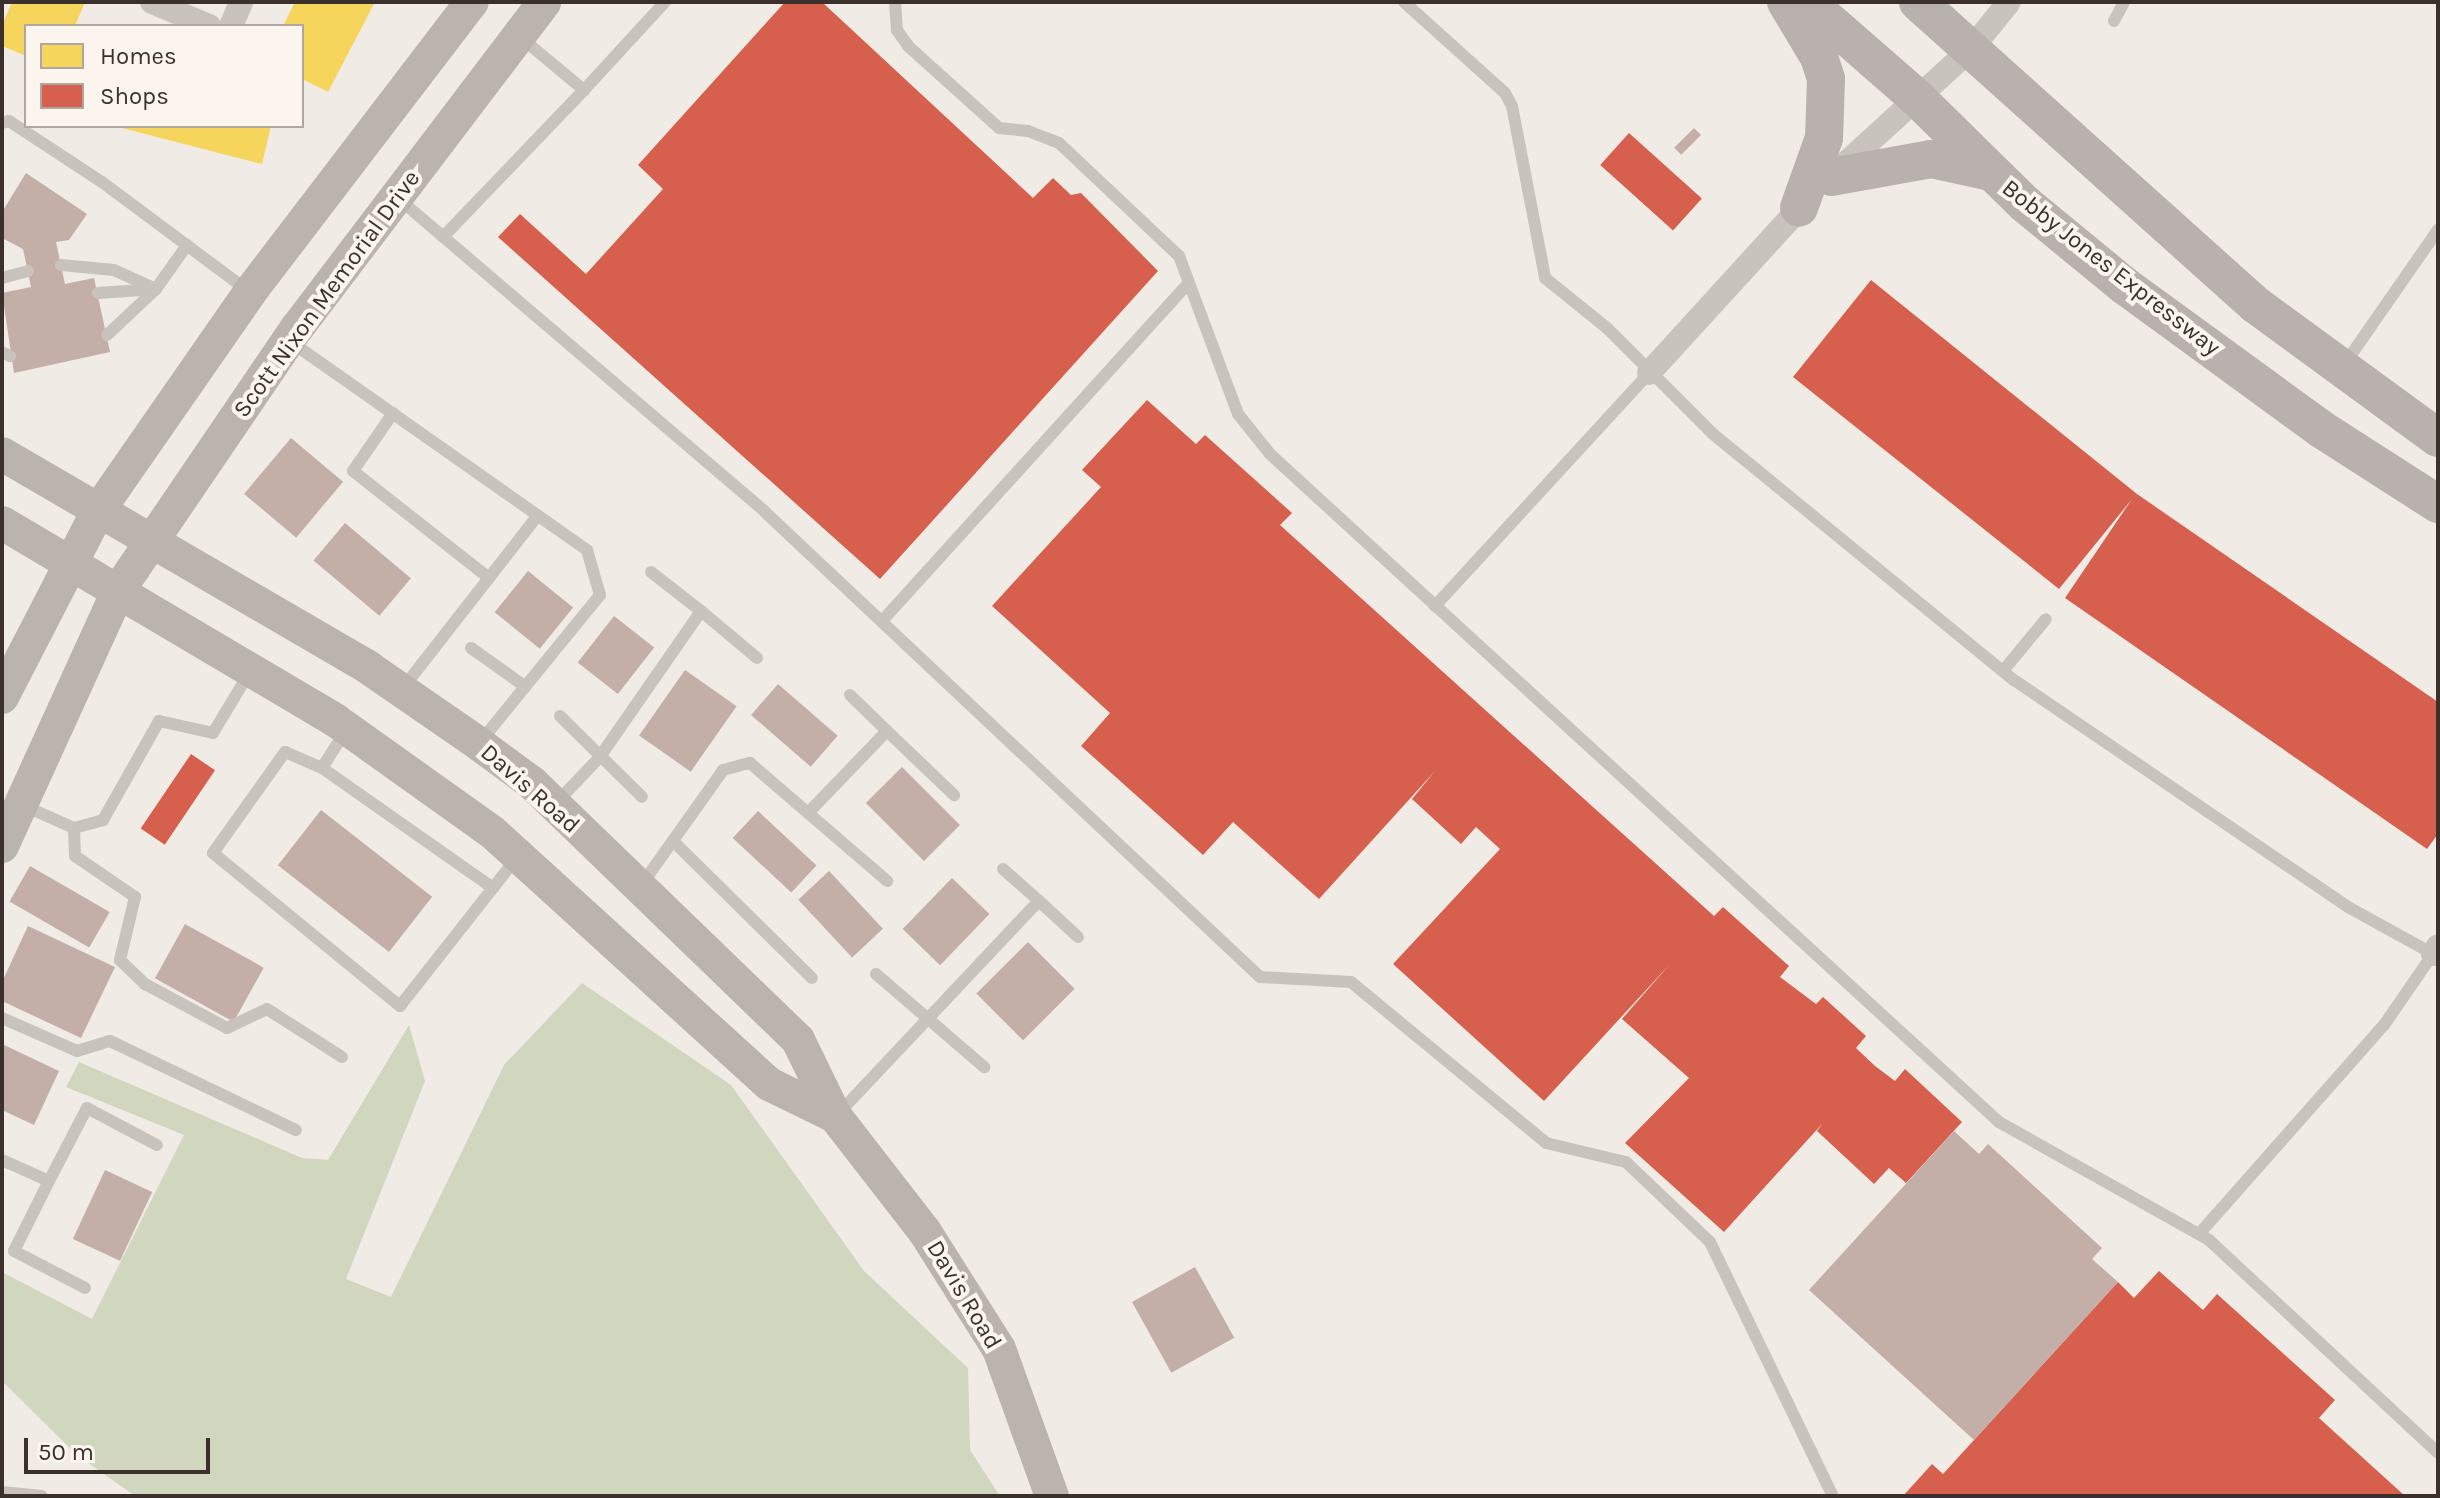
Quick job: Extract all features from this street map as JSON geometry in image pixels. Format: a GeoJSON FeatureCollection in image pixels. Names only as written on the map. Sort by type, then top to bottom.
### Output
{"type":"FeatureCollection","features":[{"type":"Feature","properties":{"kind":"main road"},"geometry":{"type":"LineString","coordinates":[[2,697],[98,511],[250,292],[472,2]]}},
{"type":"Feature","properties":{"kind":"main road","name":"Scott Nixon Memorial Drive"},"geometry":{"type":"LineString","coordinates":[[2,846],[118,591],[289,341],[544,2]]}},
{"type":"Feature","properties":{"kind":"main road"},"geometry":{"type":"LineString","coordinates":[[1786,2],[1819,57],[1826,79],[1824,138],[1799,208]]}},
{"type":"Feature","properties":{"kind":"main road","name":"Bobby Jones Expressway"},"geometry":{"type":"LineString","coordinates":[[1807,2],[1916,97],[1991,172],[2125,286],[2321,429],[2438,504]]}},
{"type":"Feature","properties":{"kind":"main road"},"geometry":{"type":"LineString","coordinates":[[1918,2],[2256,305],[2438,438]]}},
{"type":"Feature","properties":{"kind":"main road"},"geometry":{"type":"LineString","coordinates":[[1831,177],[1931,159],[1991,172]]}},
{"type":"Feature","properties":{"kind":"main road","name":"Davis Road"},"geometry":{"type":"LineString","coordinates":[[2,454],[98,511],[153,539],[401,690],[479,744],[554,805],[798,1040],[835,1116],[925,1232],[999,1349],[1052,1496]]}},
{"type":"Feature","properties":{"kind":"main road","name":"Davis Road"},"geometry":{"type":"LineString","coordinates":[[2,523],[347,729],[518,856],[769,1084],[835,1116]]}},
{"type":"Feature","properties":{"kind":"street"},"geometry":{"type":"LineString","coordinates":[[152,2],[204,24]]}},
{"type":"Feature","properties":{"kind":"street"},"geometry":{"type":"LineString","coordinates":[[232,24],[241,2]]}},
{"type":"Feature","properties":{"kind":"street"},"geometry":{"type":"LineString","coordinates":[[1649,373],[1799,208],[1971,49],[2009,2]]}},
{"type":"Feature","properties":{"kind":"lane"},"geometry":{"type":"LineString","coordinates":[[443,237],[665,2]]}},
{"type":"Feature","properties":{"kind":"lane"},"geometry":{"type":"LineString","coordinates":[[895,2],[897,30],[908,46],[999,128],[1028,131],[1059,143],[1179,256],[1238,414],[1270,454],[1999,1122],[2199,1234],[2438,1453]]}},
{"type":"Feature","properties":{"kind":"lane"},"geometry":{"type":"LineString","coordinates":[[1404,2],[1505,93],[1512,106],[1545,278],[1607,328],[1649,373],[1847,547],[2003,671],[2348,907],[2436,952],[2384,1025],[2199,1234]]}},
{"type":"Feature","properties":{"kind":"lane"},"geometry":{"type":"LineString","coordinates":[[2114,21],[2124,2]]}},
{"type":"Feature","properties":{"kind":"lane"},"geometry":{"type":"LineString","coordinates":[[519,36],[584,90]]}},
{"type":"Feature","properties":{"kind":"lane"},"geometry":{"type":"LineString","coordinates":[[2,123],[9,121],[102,182],[250,292]]}},
{"type":"Feature","properties":{"kind":"lane"},"geometry":{"type":"LineString","coordinates":[[398,198],[765,512],[1260,977],[1351,982],[1546,1143],[1626,1162],[1710,1242],[1833,1496]]}},
{"type":"Feature","properties":{"kind":"lane"},"geometry":{"type":"LineString","coordinates":[[2342,368],[2438,230]]}},
{"type":"Feature","properties":{"kind":"lane"},"geometry":{"type":"LineString","coordinates":[[107,335],[156,289],[187,245]]}},
{"type":"Feature","properties":{"kind":"lane"},"geometry":{"type":"LineString","coordinates":[[61,265],[114,270],[156,289]]}},
{"type":"Feature","properties":{"kind":"lane"},"geometry":{"type":"LineString","coordinates":[[2,278],[28,271]]}},
{"type":"Feature","properties":{"kind":"lane"},"geometry":{"type":"LineString","coordinates":[[882,621],[1188,283]]}},
{"type":"Feature","properties":{"kind":"lane"},"geometry":{"type":"LineString","coordinates":[[98,293],[156,289]]}},
{"type":"Feature","properties":{"kind":"lane"},"geometry":{"type":"LineString","coordinates":[[289,341],[587,550],[600,595],[523,685],[479,744]]}},
{"type":"Feature","properties":{"kind":"lane"},"geometry":{"type":"LineString","coordinates":[[1435,606],[1649,373]]}},
{"type":"Feature","properties":{"kind":"lane"},"geometry":{"type":"LineString","coordinates":[[393,413],[353,471],[489,578]]}},
{"type":"Feature","properties":{"kind":"lane"},"geometry":{"type":"LineString","coordinates":[[401,690],[538,515]]}},
{"type":"Feature","properties":{"kind":"lane"},"geometry":{"type":"LineString","coordinates":[[651,572],[757,658]]}},
{"type":"Feature","properties":{"kind":"lane"},"geometry":{"type":"LineString","coordinates":[[554,805],[599,758],[701,611]]}},
{"type":"Feature","properties":{"kind":"lane"},"geometry":{"type":"LineString","coordinates":[[2003,671],[2046,619]]}},
{"type":"Feature","properties":{"kind":"lane"},"geometry":{"type":"LineString","coordinates":[[471,648],[523,685]]}},
{"type":"Feature","properties":{"kind":"lane"},"geometry":{"type":"LineString","coordinates":[[20,804],[74,828],[103,820],[159,721],[213,733],[251,670]]}},
{"type":"Feature","properties":{"kind":"lane"},"geometry":{"type":"LineString","coordinates":[[850,695],[954,795]]}},
{"type":"Feature","properties":{"kind":"lane"},"geometry":{"type":"LineString","coordinates":[[560,716],[599,758],[642,797]]}},
{"type":"Feature","properties":{"kind":"lane"},"geometry":{"type":"LineString","coordinates":[[322,768],[347,729]]}},
{"type":"Feature","properties":{"kind":"lane"},"geometry":{"type":"LineString","coordinates":[[808,813],[887,731]]}},
{"type":"Feature","properties":{"kind":"lane"},"geometry":{"type":"LineString","coordinates":[[493,888],[322,768],[285,752],[213,853],[400,1006],[493,888],[518,856]]}},
{"type":"Feature","properties":{"kind":"lane"},"geometry":{"type":"LineString","coordinates":[[638,889],[723,770],[750,763],[887,881]]}},
{"type":"Feature","properties":{"kind":"lane"},"geometry":{"type":"LineString","coordinates":[[74,828],[75,856],[135,897],[120,960],[145,984],[227,1028],[267,1009],[342,1057]]}},
{"type":"Feature","properties":{"kind":"lane"},"geometry":{"type":"LineString","coordinates":[[673,841],[812,978]]}},
{"type":"Feature","properties":{"kind":"lane"},"geometry":{"type":"LineString","coordinates":[[1003,869],[1078,937]]}},
{"type":"Feature","properties":{"kind":"lane"},"geometry":{"type":"LineString","coordinates":[[835,1116],[1039,901]]}},
{"type":"Feature","properties":{"kind":"lane"},"geometry":{"type":"LineString","coordinates":[[876,974],[984,1067]]}},
{"type":"Feature","properties":{"kind":"lane"},"geometry":{"type":"LineString","coordinates":[[2,1018],[77,1051],[110,1041],[296,1130]]}},
{"type":"Feature","properties":{"kind":"lane"},"geometry":{"type":"LineString","coordinates":[[85,1288],[14,1251],[49,1181],[87,1108],[157,1145]]}},
{"type":"Feature","properties":{"kind":"lane"},"geometry":{"type":"LineString","coordinates":[[2,1160],[49,1181]]}},
{"type":"Feature","properties":{"kind":"lane"},"geometry":{"type":"LineString","coordinates":[[2,1492],[42,1496]]}},
{"type":"Feature","properties":{"kind":"green space"},"geometry":{"type":"Polygon","coordinates":[[[582,983],[731,1085],[864,1271],[968,1368],[970,1450],[1000,1496],[135,1496],[77,1455],[2,1381],[2,1272],[92,1319],[184,1135],[66,1087],[79,1062],[302,1158],[328,1160],[409,1025],[425,1081],[346,1279],[391,1297],[504,1065],[582,983]]]}},
{"type":"Feature","properties":{"kind":"building: Homes"},"geometry":{"type":"Polygon","coordinates":[[[12,2],[85,2],[76,24],[24,24],[24,55],[2,46],[2,26],[12,2]]]}},
{"type":"Feature","properties":{"kind":"building: Homes"},"geometry":{"type":"Polygon","coordinates":[[[295,2],[375,2],[328,92],[304,80],[304,24],[284,24],[295,2]]]}},
{"type":"Feature","properties":{"kind":"building: Homes"},"geometry":{"type":"Polygon","coordinates":[[[122,128],[271,128],[262,164],[122,128]]]}},
{"type":"Feature","properties":{"kind":"building: Shops"},"geometry":{"type":"Polygon","coordinates":[[[785,2],[822,2],[1033,198],[1053,178],[1071,195],[1081,193],[1158,271],[880,579],[498,237],[520,214],[586,274],[663,189],[638,165],[785,2]]]}},
{"type":"Feature","properties":{"kind":"building: Shops"},"geometry":{"type":"Polygon","coordinates":[[[1629,133],[1702,199],[1673,231],[1600,165],[1629,133]]]}},
{"type":"Feature","properties":{"kind":"building: Shops"},"geometry":{"type":"Polygon","coordinates":[[[1871,280],[2137,494],[2438,702],[2438,834],[2427,849],[2065,598],[2132,499],[2059,589],[1793,377],[1871,280]]]}},
{"type":"Feature","properties":{"kind":"building: Shops"},"geometry":{"type":"Polygon","coordinates":[[[1147,400],[1196,444],[1205,435],[1292,513],[1280,525],[1714,916],[1723,907],[1789,966],[1780,977],[1816,1004],[1823,997],[1866,1036],[1856,1048],[1875,1066],[1895,1081],[1905,1069],[1962,1122],[1906,1183],[1889,1168],[1874,1184],[1817,1131],[1822,1124],[1724,1232],[1625,1143],[1689,1078],[1622,1019],[1670,964],[1544,1101],[1393,964],[1500,849],[1476,827],[1461,844],[1412,799],[1435,771],[1319,899],[1233,822],[1203,855],[1081,746],[1110,713],[992,606],[1101,487],[1082,470],[1147,400]]]}},
{"type":"Feature","properties":{"kind":"building: Shops"},"geometry":{"type":"Polygon","coordinates":[[[191,754],[215,770],[165,845],[141,829],[191,754]]]}},
{"type":"Feature","properties":{"kind":"building: Shops"},"geometry":{"type":"Polygon","coordinates":[[[2159,1271],[2203,1310],[2217,1294],[2335,1400],[2319,1418],[2405,1496],[1903,1496],[1932,1464],[1943,1474],[2118,1282],[2134,1298],[2159,1271]]]}},
{"type":"Feature","properties":{"kind":"building: Other"},"geometry":{"type":"Polygon","coordinates":[[[1694,128],[1701,135],[1681,155],[1674,148],[1694,128]]]}},
{"type":"Feature","properties":{"kind":"building: Other"},"geometry":{"type":"Polygon","coordinates":[[[26,173],[87,214],[69,240],[56,242],[65,284],[94,278],[110,352],[14,373],[2,293],[31,287],[23,249],[2,238],[2,212],[26,173]]]}},
{"type":"Feature","properties":{"kind":"building: Other"},"geometry":{"type":"Polygon","coordinates":[[[291,438],[343,482],[296,538],[244,494],[291,438]]]}},
{"type":"Feature","properties":{"kind":"building: Other"},"geometry":{"type":"Polygon","coordinates":[[[345,523],[411,578],[379,616],[314,561],[345,523]]]}},
{"type":"Feature","properties":{"kind":"building: Other"},"geometry":{"type":"Polygon","coordinates":[[[528,571],[573,608],[540,649],[495,612],[528,571]]]}},
{"type":"Feature","properties":{"kind":"building: Other"},"geometry":{"type":"Polygon","coordinates":[[[614,616],[654,647],[618,694],[578,662],[614,616]]]}},
{"type":"Feature","properties":{"kind":"building: Other"},"geometry":{"type":"Polygon","coordinates":[[[685,670],[737,706],[691,772],[639,736],[685,670]]]}},
{"type":"Feature","properties":{"kind":"building: Other"},"geometry":{"type":"Polygon","coordinates":[[[778,684],[838,736],[811,767],[751,715],[778,684]]]}},
{"type":"Feature","properties":{"kind":"building: Other"},"geometry":{"type":"Polygon","coordinates":[[[902,767],[960,825],[924,861],[866,803],[902,767]]]}},
{"type":"Feature","properties":{"kind":"building: Other"},"geometry":{"type":"Polygon","coordinates":[[[321,810],[432,897],[389,952],[278,865],[321,810]]]}},
{"type":"Feature","properties":{"kind":"building: Other"},"geometry":{"type":"Polygon","coordinates":[[[758,811],[817,866],[791,893],[733,838],[758,811]]]}},
{"type":"Feature","properties":{"kind":"building: Other"},"geometry":{"type":"Polygon","coordinates":[[[30,866],[110,912],[89,948],[10,902],[30,866]]]}},
{"type":"Feature","properties":{"kind":"building: Other"},"geometry":{"type":"Polygon","coordinates":[[[829,871],[883,929],[852,957],[798,900],[829,871]]]}},
{"type":"Feature","properties":{"kind":"building: Other"},"geometry":{"type":"Polygon","coordinates":[[[952,878],[989,914],[940,965],[903,929],[952,878]]]}},
{"type":"Feature","properties":{"kind":"building: Other"},"geometry":{"type":"Polygon","coordinates":[[[185,924],[264,968],[234,1022],[155,978],[185,924]]]}},
{"type":"Feature","properties":{"kind":"building: Other"},"geometry":{"type":"Polygon","coordinates":[[[28,926],[115,967],[81,1038],[2,1001],[2,982],[28,926]]]}},
{"type":"Feature","properties":{"kind":"building: Other"},"geometry":{"type":"Polygon","coordinates":[[[1028,942],[1075,989],[1023,1040],[976,994],[1028,942]]]}},
{"type":"Feature","properties":{"kind":"building: Other"},"geometry":{"type":"Polygon","coordinates":[[[2,1044],[59,1071],[34,1125],[2,1110],[2,1044]]]}},
{"type":"Feature","properties":{"kind":"building: Other"},"geometry":{"type":"Polygon","coordinates":[[[1954,1131],[1979,1154],[1988,1144],[2102,1248],[2092,1259],[2118,1282],[1974,1440],[1809,1290],[1954,1131]]]}},
{"type":"Feature","properties":{"kind":"building: Other"},"geometry":{"type":"Polygon","coordinates":[[[105,1170],[152,1192],[120,1261],[73,1239],[105,1170]]]}},
{"type":"Feature","properties":{"kind":"building: Other"},"geometry":{"type":"Polygon","coordinates":[[[1195,1267],[1234,1338],[1171,1373],[1132,1302],[1195,1267]]]}}]}
